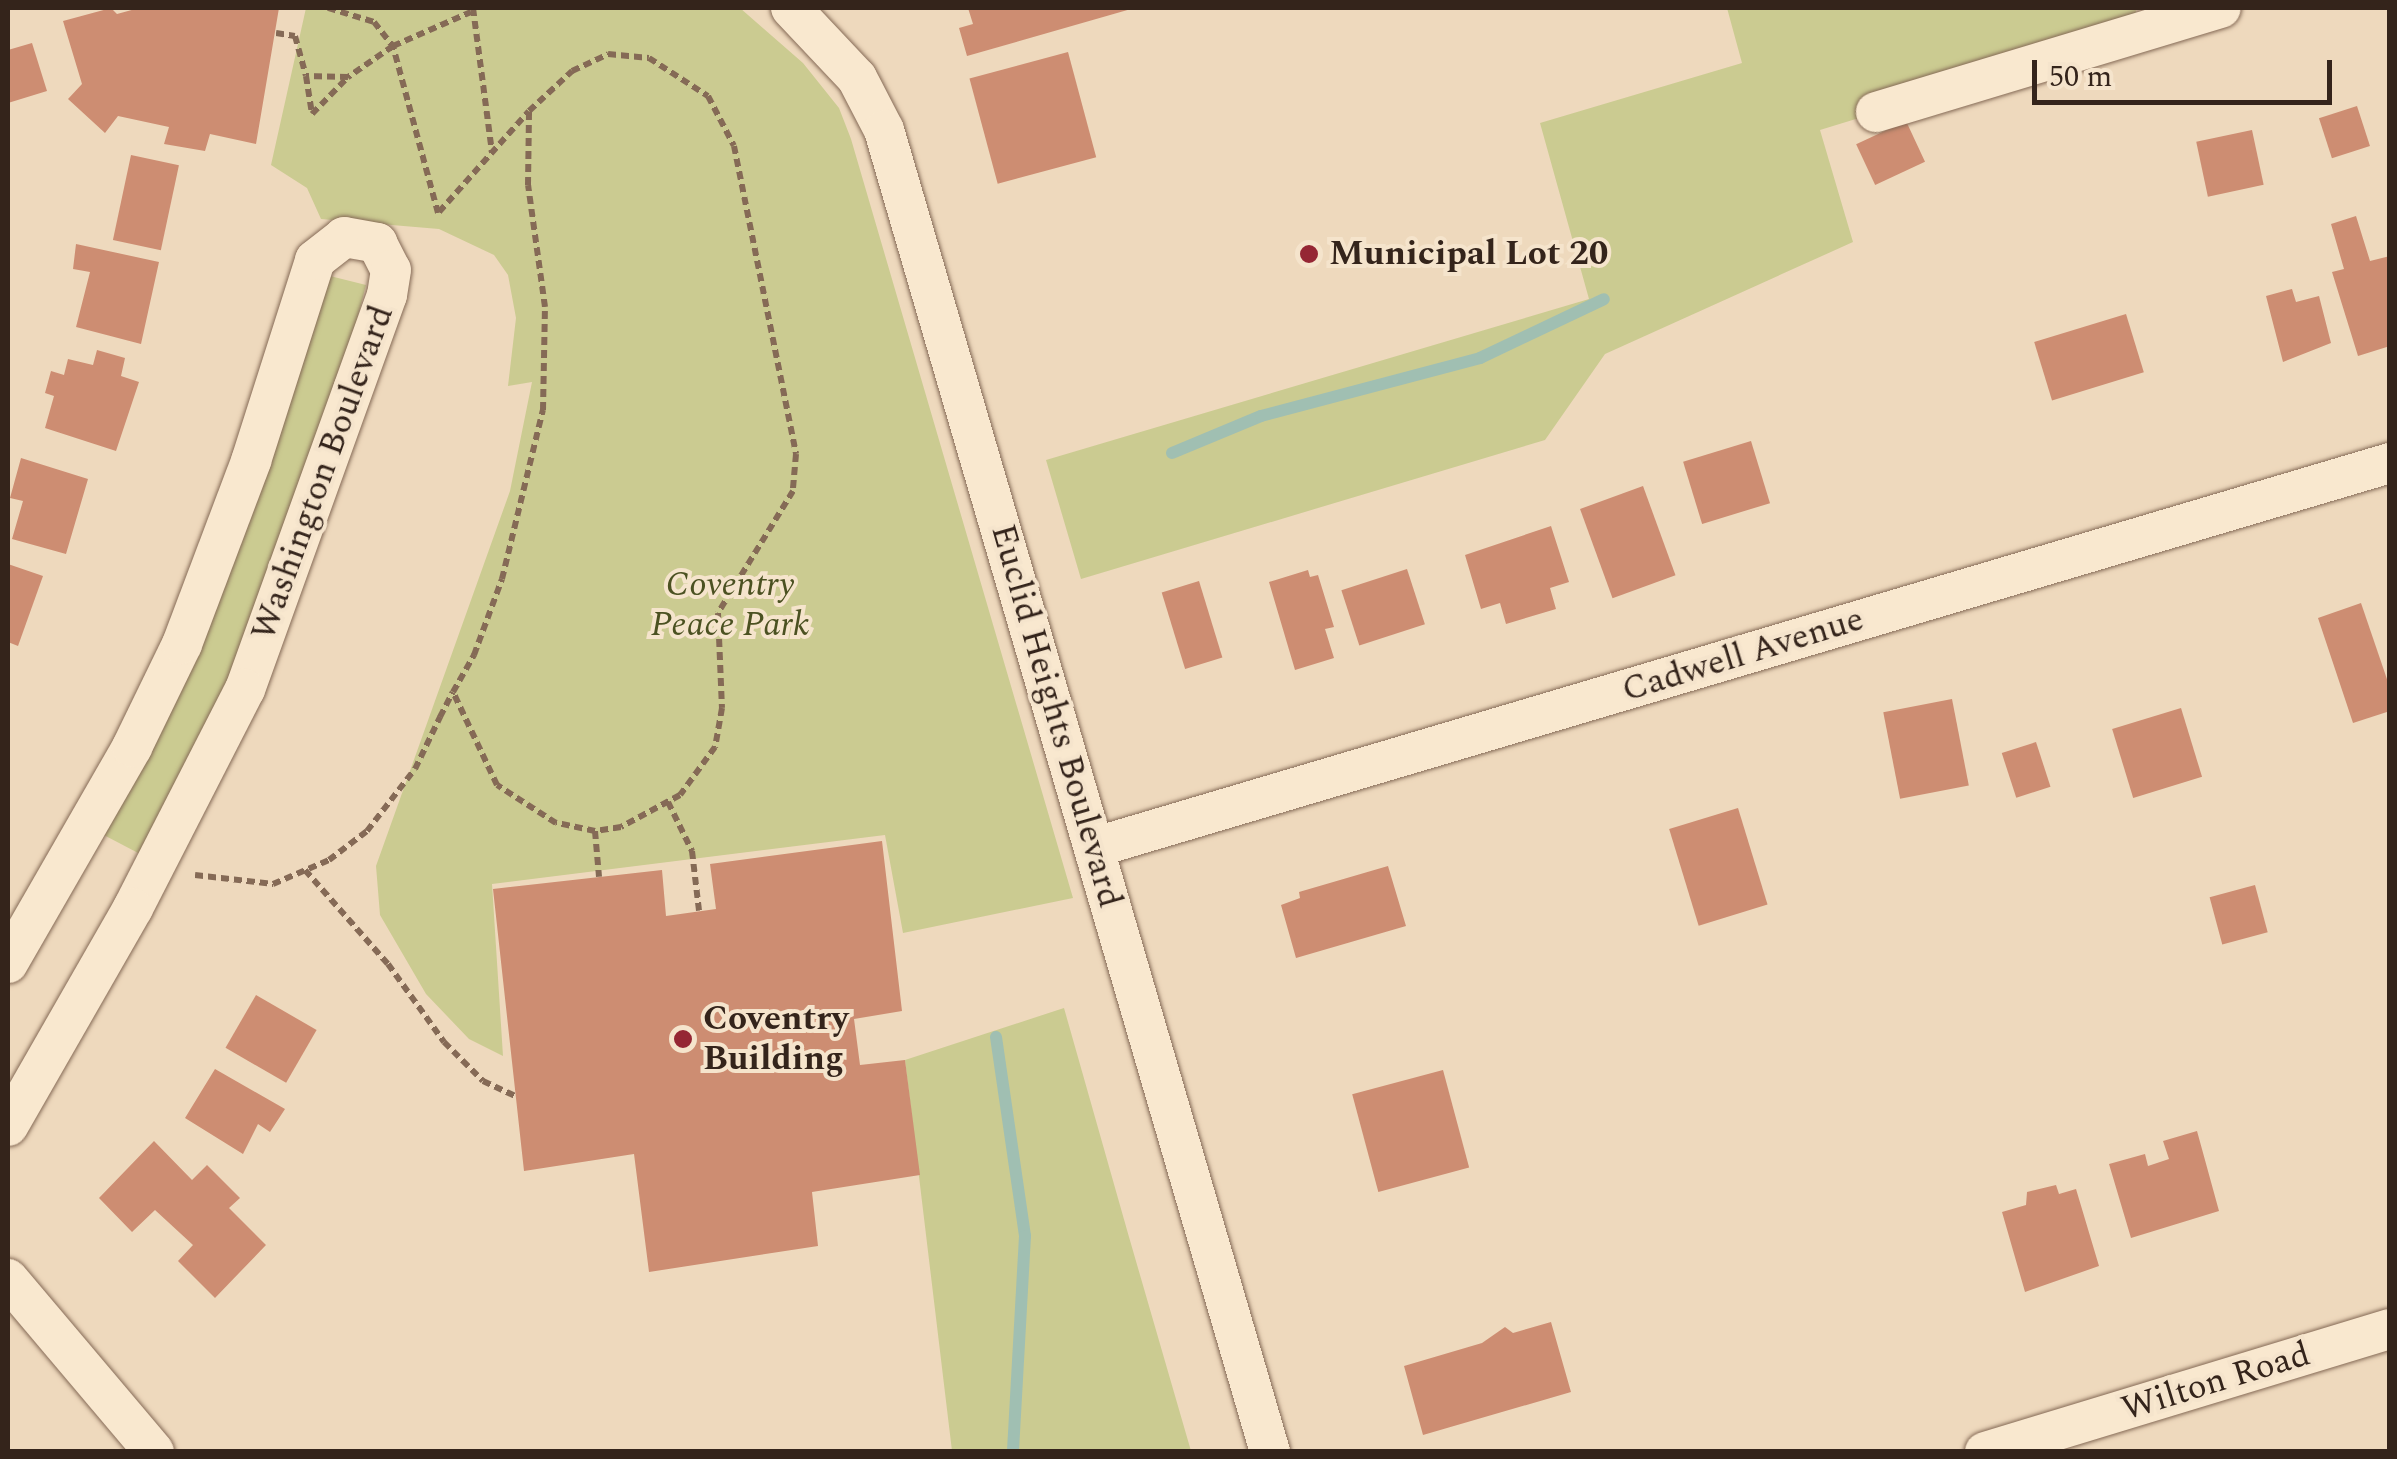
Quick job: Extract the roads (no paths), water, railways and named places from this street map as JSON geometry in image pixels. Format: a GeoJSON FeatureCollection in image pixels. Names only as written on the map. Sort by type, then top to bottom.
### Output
{"type":"FeatureCollection","features":[{"type":"Feature","properties":{"kind":"street","name":"Euclid Heights Boulevard"},"geometry":{"type":"LineString","coordinates":[[791,8],[857,78],[884,130],[1270,1452]]}},
{"type":"Feature","properties":{"kind":"street"},"geometry":{"type":"LineString","coordinates":[[1876,112],[2221,8]]}},
{"type":"Feature","properties":{"kind":"street","name":"Washington Boulevard"},"geometry":{"type":"LineString","coordinates":[[8,964],[132,746],[182,644],[251,461],[315,260],[344,237],[377,243],[391,270],[387,294],[245,690],[152,874],[8,1126]]}},
{"type":"Feature","properties":{"kind":"street","name":"Cadwell Avenue"},"geometry":{"type":"LineString","coordinates":[[1096,848],[2390,464]]}},
{"type":"Feature","properties":{"kind":"street"},"geometry":{"type":"LineString","coordinates":[[8,1279],[154,1452]]}},
{"type":"Feature","properties":{"kind":"street","name":"Wilton Road"},"geometry":{"type":"LineString","coordinates":[[1984,1452],[2390,1329]]}},
{"type":"Feature","properties":{"kind":"waterway"},"geometry":{"type":"LineString","coordinates":[[1172,453],[1261,416],[1480,358],[1604,299]]}},
{"type":"Feature","properties":{"kind":"waterway"},"geometry":{"type":"LineString","coordinates":[[996,1037],[1025,1236],[1013,1452]]}},
{"type":"Feature","properties":{"kind":"place","name":"Municipal Lot 20"},"geometry":{"type":"Point","coordinates":[1309,254]}},
{"type":"Feature","properties":{"kind":"place","name":"Coventry Building"},"geometry":{"type":"Point","coordinates":[683,1039]}},
{"type":"Feature","properties":{"kind":"park label","name":"Coventry Peace Park"},"geometry":{"type":"Point","coordinates":[730,605]}}]}
